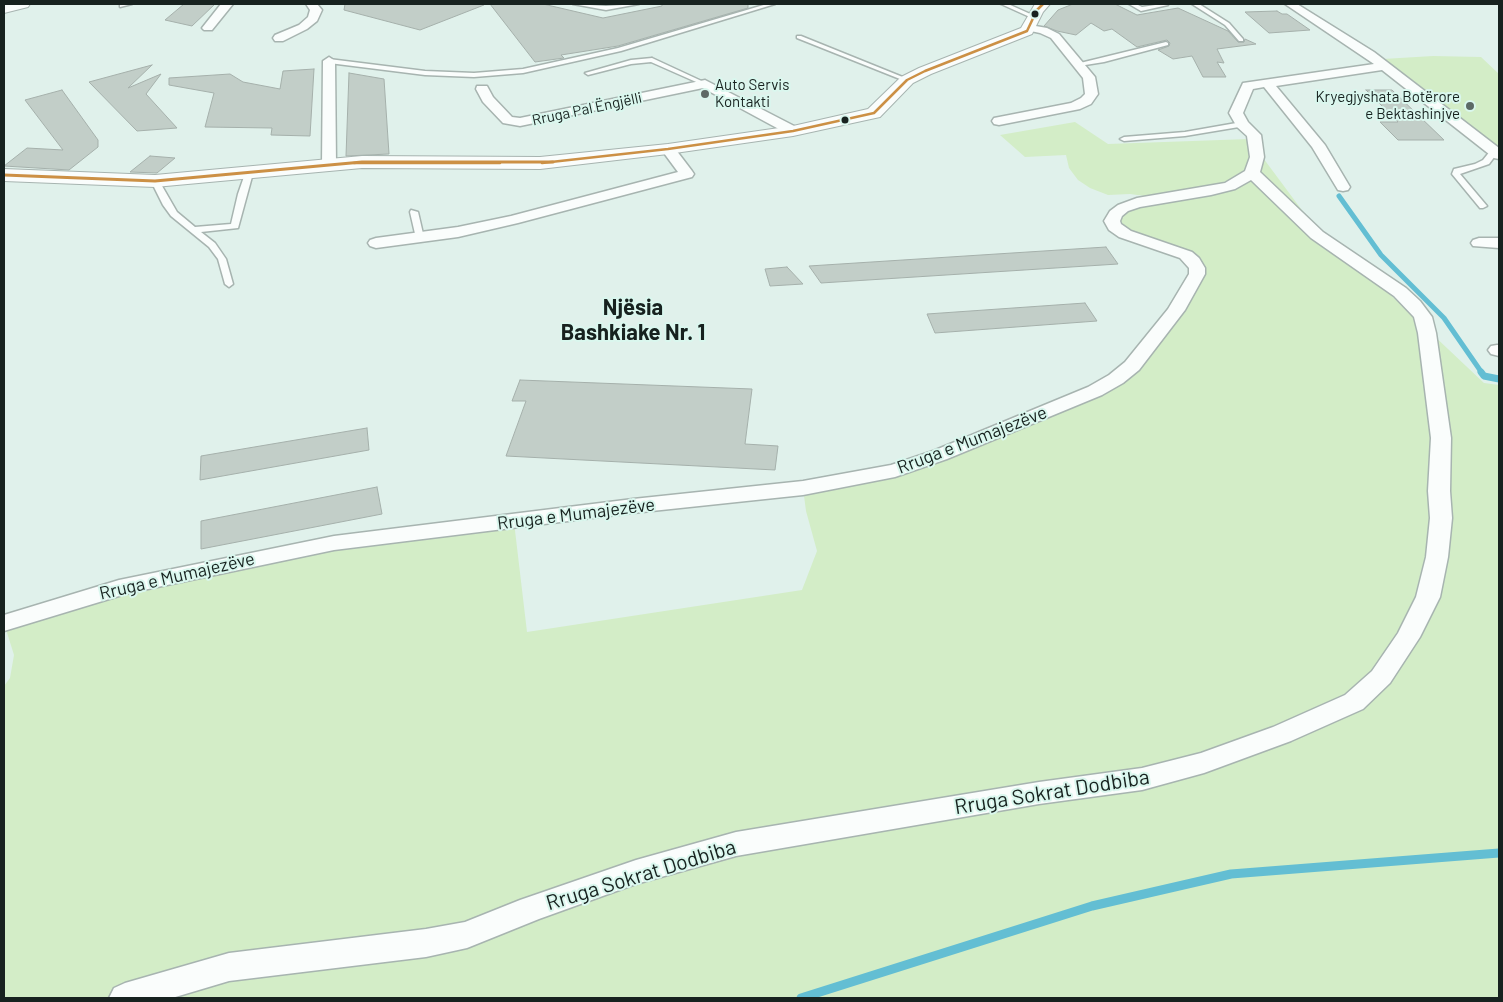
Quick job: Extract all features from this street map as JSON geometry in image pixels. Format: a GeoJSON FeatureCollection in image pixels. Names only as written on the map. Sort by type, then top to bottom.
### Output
{"type":"FeatureCollection","features":[{"type":"Feature","properties":{"kind":"main road"},"geometry":{"type":"LineString","coordinates":[[4,9],[23,4]]}},
{"type":"Feature","properties":{"kind":"main road"},"geometry":{"type":"LineString","coordinates":[[4,175],[154,181],[379,162],[540,163],[668,149],[793,130],[874,113],[907,80],[1036,16]]}},
{"type":"Feature","properties":{"kind":"street"},"geometry":{"type":"LineString","coordinates":[[208,28],[227,4]]}},
{"type":"Feature","properties":{"kind":"street"},"geometry":{"type":"LineString","coordinates":[[279,38],[303,27],[313,19],[316,10],[311,4]]}},
{"type":"Feature","properties":{"kind":"street"},"geometry":{"type":"LineString","coordinates":[[1290,4],[1384,66],[1496,153]]}},
{"type":"Feature","properties":{"kind":"street"},"geometry":{"type":"LineString","coordinates":[[999,121],[1060,110],[1086,101],[1092,94],[1092,85],[1089,77],[1055,36],[1043,30],[1036,16]]}},
{"type":"Feature","properties":{"kind":"street"},"geometry":{"type":"LineString","coordinates":[[329,61],[329,165]]}},
{"type":"Feature","properties":{"kind":"street"},"geometry":{"type":"LineString","coordinates":[[1252,173],[1256,157],[1256,142],[1254,135],[1242,124],[1236,112],[1248,86],[1384,66]]}},
{"type":"Feature","properties":{"kind":"street","name":"Rruga Pal Ëngjëlli"},"geometry":{"type":"LineString","coordinates":[[482,89],[488,99],[508,120],[520,122],[705,84],[793,130]]}},
{"type":"Feature","properties":{"kind":"street"},"geometry":{"type":"LineString","coordinates":[[1268,84],[1318,145],[1343,187]]}},
{"type":"Feature","properties":{"kind":"street"},"geometry":{"type":"LineString","coordinates":[[376,243],[420,238],[513,220],[687,174],[668,149]]}},
{"type":"Feature","properties":{"kind":"street","name":"Rruga e Mumajezëve"},"geometry":{"type":"LineString","coordinates":[[4,623],[127,586],[334,543],[633,506],[803,488],[895,471],[940,455],[1095,391],[1116,379],[1132,366],[1176,310],[1197,274],[1197,268],[1193,260],[1186,255],[1125,234],[1115,227],[1112,220],[1115,214],[1123,208],[1137,203],[1230,186],[1252,173]]}},
{"type":"Feature","properties":{"kind":"street","name":"Rruga Sokrat Dodbiba"},"geometry":{"type":"LineString","coordinates":[[125,998],[229,967],[368,948],[426,943],[467,935],[530,909],[636,872],[736,844],[1039,793],[1142,779],[1212,760],[1282,734],[1354,702],[1382,677],[1408,637],[1428,597],[1437,557],[1441,518],[1439,491],[1441,438],[1427,332],[1423,317],[1414,305],[1400,292],[1317,235],[1252,173]]}},
{"type":"Feature","properties":{"kind":"street"},"geometry":{"type":"LineString","coordinates":[[1479,243],[1499,243]]}},
{"type":"Feature","properties":{"kind":"lane"},"geometry":{"type":"LineString","coordinates":[[122,6],[129,4]]}},
{"type":"Feature","properties":{"kind":"lane"},"geometry":{"type":"LineString","coordinates":[[576,4],[606,8],[636,4]]}},
{"type":"Feature","properties":{"kind":"lane"},"geometry":{"type":"LineString","coordinates":[[329,61],[425,73],[474,75],[523,72],[619,50],[772,4]]}},
{"type":"Feature","properties":{"kind":"lane"},"geometry":{"type":"LineString","coordinates":[[1004,4],[1036,16]]}},
{"type":"Feature","properties":{"kind":"lane"},"geometry":{"type":"LineString","coordinates":[[1132,4],[1141,9],[1165,5]]}},
{"type":"Feature","properties":{"kind":"lane"},"geometry":{"type":"LineString","coordinates":[[1195,4],[1227,24],[1241,40]]}},
{"type":"Feature","properties":{"kind":"lane"},"geometry":{"type":"LineString","coordinates":[[799,37],[907,80]]}},
{"type":"Feature","properties":{"kind":"lane"},"geometry":{"type":"LineString","coordinates":[[1078,64],[1104,60],[1166,44]]}},
{"type":"Feature","properties":{"kind":"lane","name":"Rruga Pal Ëngjëlli"},"geometry":{"type":"LineString","coordinates":[[588,73],[631,62],[652,60],[705,84]]}},
{"type":"Feature","properties":{"kind":"lane"},"geometry":{"type":"LineString","coordinates":[[1124,139],[1185,134],[1242,124]]}},
{"type":"Feature","properties":{"kind":"lane"},"geometry":{"type":"LineString","coordinates":[[1483,206],[1456,174],[1457,171],[1486,162],[1496,153]]}},
{"type":"Feature","properties":{"kind":"lane"},"geometry":{"type":"LineString","coordinates":[[193,230],[235,226],[249,173]]}},
{"type":"Feature","properties":{"kind":"lane"},"geometry":{"type":"LineString","coordinates":[[154,181],[167,205],[212,245],[222,259],[229,284]]}},
{"type":"Feature","properties":{"kind":"lane"},"geometry":{"type":"LineString","coordinates":[[414,212],[420,238]]}},
{"type":"Feature","properties":{"kind":"green space","name":"Kryegjyshata Botërore e Bektashinjve"},"geometry":{"type":"Polygon","coordinates":[[[1433,56],[1481,57],[1499,74],[1499,149],[1480,137],[1383,59],[1433,56]]]}},
{"type":"Feature","properties":{"kind":"green space"},"geometry":{"type":"Polygon","coordinates":[[[1075,122],[1108,144],[1249,139],[1304,213],[1484,383],[1499,385],[1499,998],[4,998],[4,686],[10,678],[14,655],[4,623],[68,602],[204,570],[514,522],[527,632],[802,590],[817,551],[806,511],[803,488],[895,471],[1116,379],[1197,274],[1193,261],[1125,234],[1115,214],[1152,197],[1130,194],[1108,195],[1090,188],[1078,180],[1069,168],[1066,155],[1025,157],[1000,135],[1075,122]]]}},
{"type":"Feature","properties":{"kind":"building"},"geometry":{"type":"Polygon","coordinates":[[[184,4],[215,4],[192,26],[165,20],[184,4]]]}},
{"type":"Feature","properties":{"kind":"building"},"geometry":{"type":"Polygon","coordinates":[[[345,4],[484,5],[420,30],[344,10],[345,4]]]}},
{"type":"Feature","properties":{"kind":"building"},"geometry":{"type":"Polygon","coordinates":[[[490,4],[543,4],[603,18],[662,6],[662,4],[748,4],[748,8],[618,46],[561,55],[564,58],[535,62],[490,4]]]}},
{"type":"Feature","properties":{"kind":"building"},"geometry":{"type":"Polygon","coordinates":[[[1073,4],[1115,4],[1137,15],[1178,8],[1228,31],[1238,42],[1244,42],[1245,39],[1256,44],[1217,49],[1224,63],[1217,62],[1226,77],[1203,77],[1192,56],[1173,59],[1158,50],[1169,46],[1170,43],[1167,40],[1137,47],[1112,29],[1104,31],[1091,23],[1076,35],[1044,26],[1058,10],[1073,4]]]}},
{"type":"Feature","properties":{"kind":"building"},"geometry":{"type":"Polygon","coordinates":[[[1277,11],[1287,14],[1310,30],[1269,33],[1245,12],[1277,11]]]}},
{"type":"Feature","properties":{"kind":"building"},"geometry":{"type":"Polygon","coordinates":[[[152,65],[128,88],[161,74],[146,94],[177,128],[137,131],[89,82],[152,65]]]}},
{"type":"Feature","properties":{"kind":"building"},"geometry":{"type":"Polygon","coordinates":[[[314,69],[310,136],[271,135],[272,128],[205,127],[214,93],[169,85],[169,78],[230,74],[243,82],[280,89],[283,71],[314,69]]]}},
{"type":"Feature","properties":{"kind":"building"},"geometry":{"type":"Polygon","coordinates":[[[349,73],[384,79],[389,154],[346,156],[349,73]]]}},
{"type":"Feature","properties":{"kind":"building"},"geometry":{"type":"Polygon","coordinates":[[[62,90],[98,140],[98,147],[69,170],[4,166],[27,148],[63,150],[25,100],[62,90]]]}},
{"type":"Feature","properties":{"kind":"building"},"geometry":{"type":"Polygon","coordinates":[[[1366,90],[1392,90],[1444,140],[1398,140],[1380,122],[1398,122],[1366,90]]]}},
{"type":"Feature","properties":{"kind":"building"},"geometry":{"type":"Polygon","coordinates":[[[150,156],[175,158],[157,173],[130,172],[150,156]]]}},
{"type":"Feature","properties":{"kind":"building"},"geometry":{"type":"Polygon","coordinates":[[[1106,247],[1118,264],[821,283],[809,266],[1106,247]]]}},
{"type":"Feature","properties":{"kind":"building"},"geometry":{"type":"Polygon","coordinates":[[[787,267],[803,284],[770,286],[765,269],[787,267]]]}},
{"type":"Feature","properties":{"kind":"building"},"geometry":{"type":"Polygon","coordinates":[[[1085,303],[1097,321],[935,333],[927,314],[1085,303]]]}},
{"type":"Feature","properties":{"kind":"building"},"geometry":{"type":"Polygon","coordinates":[[[520,380],[752,389],[745,444],[778,446],[775,470],[506,456],[526,401],[512,401],[520,380]]]}},
{"type":"Feature","properties":{"kind":"building"},"geometry":{"type":"Polygon","coordinates":[[[367,428],[369,450],[200,480],[201,456],[367,428]]]}},
{"type":"Feature","properties":{"kind":"building"},"geometry":{"type":"Polygon","coordinates":[[[377,487],[382,514],[201,549],[201,521],[377,487]]]}},
{"type":"Feature","properties":{"kind":"waterway"},"geometry":{"type":"LineString","coordinates":[[1339,196],[1381,255],[1444,318],[1482,373]]}},
{"type":"Feature","properties":{"kind":"waterway"},"geometry":{"type":"LineString","coordinates":[[1481,372],[1484,376],[1499,379]]}},
{"type":"Feature","properties":{"kind":"waterway"},"geometry":{"type":"LineString","coordinates":[[801,998],[1092,906],[1231,874],[1499,853]]}},
{"type":"Feature","properties":{"kind":"transit line"},"geometry":{"type":"LineString","coordinates":[[4,175],[155,181],[362,162],[540,163],[668,149],[793,131],[874,113],[907,80],[925,71],[1027,31],[1037,10],[1043,4]]}},
{"type":"Feature","properties":{"kind":"place","name":"Auto Servis Kontakti"},"geometry":{"type":"Point","coordinates":[705,94]}},
{"type":"Feature","properties":{"kind":"place","name":"Kryegjyshata Botërore e Bektashinjve"},"geometry":{"type":"Point","coordinates":[1470,106]}},
{"type":"Feature","properties":{"kind":"district","name":"Njësia Bashkiake Nr. 1"},"geometry":{"type":"Point","coordinates":[633,320]}}]}
